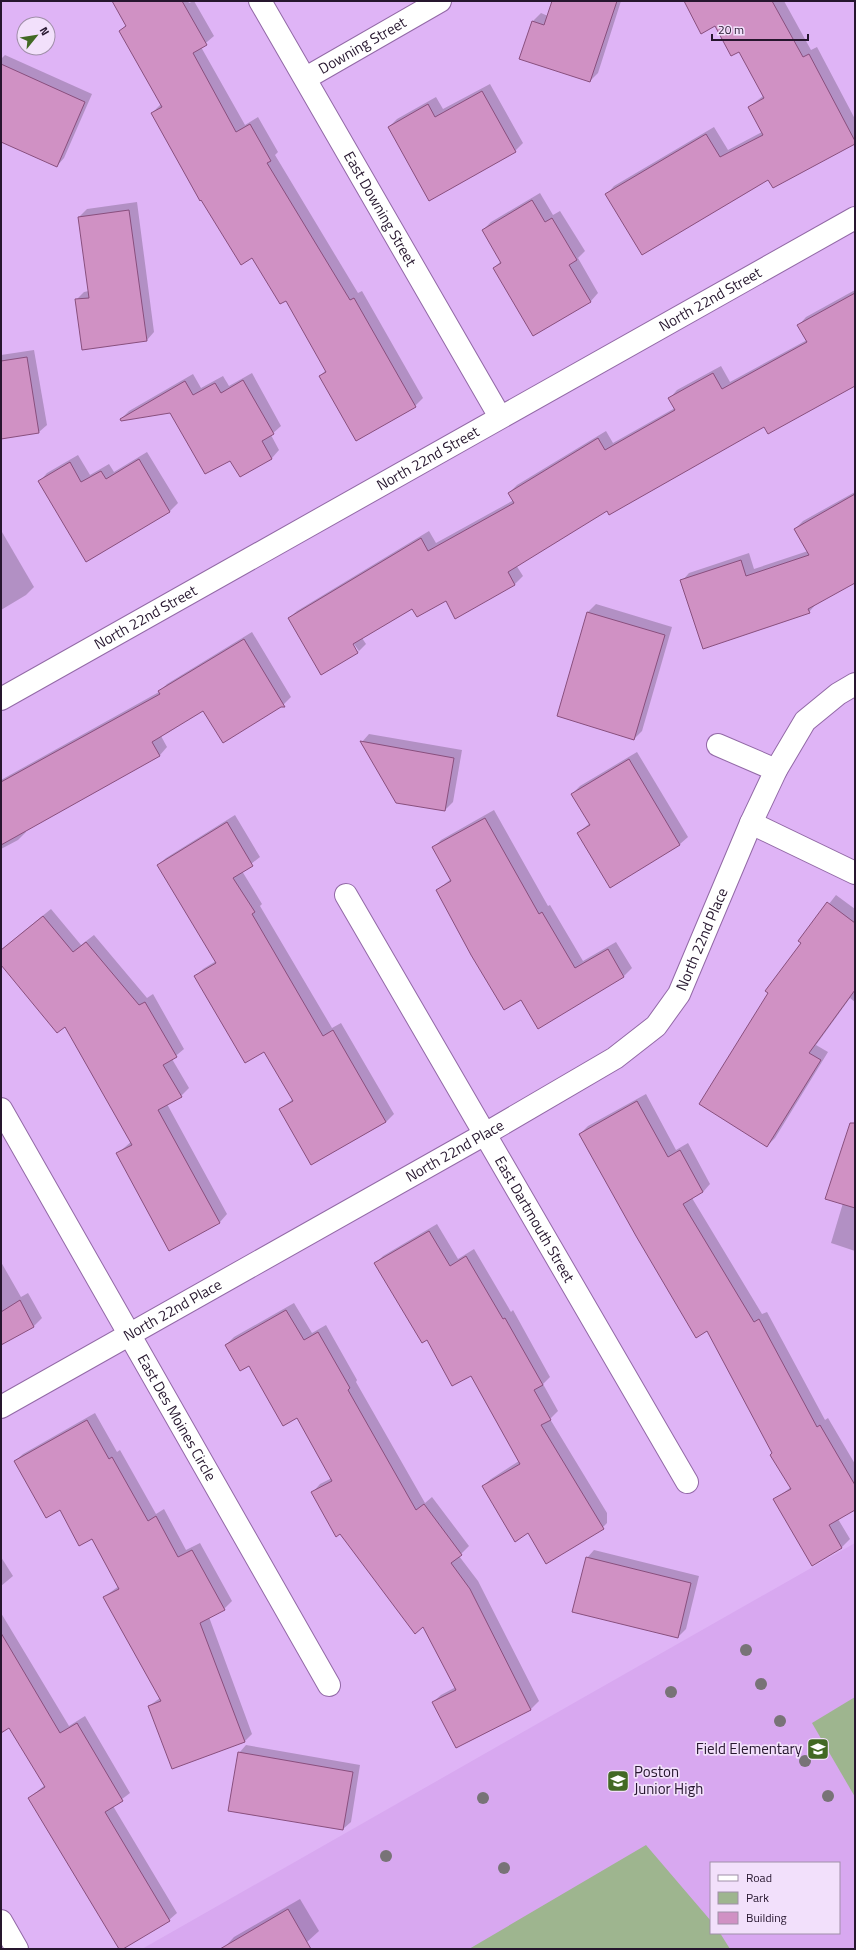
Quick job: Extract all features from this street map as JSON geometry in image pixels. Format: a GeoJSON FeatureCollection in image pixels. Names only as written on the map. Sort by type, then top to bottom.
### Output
{"type":"FeatureCollection","features":[{"type":"Feature","properties":{"kind":"street","name":"East Downing Street"},"geometry":{"type":"LineString","coordinates":[[260,1],[306,78],[500,417]]}},
{"type":"Feature","properties":{"kind":"street","name":"Downing Street"},"geometry":{"type":"LineString","coordinates":[[306,78],[440,1]]}},
{"type":"Feature","properties":{"kind":"street","name":"North 22nd Street"},"geometry":{"type":"LineString","coordinates":[[1,699],[855,218]]}},
{"type":"Feature","properties":{"kind":"street","name":"North 22nd Place"},"geometry":{"type":"LineString","coordinates":[[1,1407],[485,1134],[615,1058],[656,1026],[679,994],[751,824],[776,770],[805,721],[838,694],[855,684]]}},
{"type":"Feature","properties":{"kind":"street"},"geometry":{"type":"LineString","coordinates":[[718,745],[776,770]]}},
{"type":"Feature","properties":{"kind":"street"},"geometry":{"type":"LineString","coordinates":[[751,824],[855,873]]}},
{"type":"Feature","properties":{"kind":"street","name":"East Dartmouth Street"},"geometry":{"type":"LineString","coordinates":[[346,895],[687,1482]]}},
{"type":"Feature","properties":{"kind":"street","name":"East Des Moines Circle"},"geometry":{"type":"LineString","coordinates":[[1,1109],[329,1685]]}},
{"type":"Feature","properties":{"kind":"street"},"geometry":{"type":"LineString","coordinates":[[1,1921],[17,1949]]}},
{"type":"Feature","properties":{"kind":"shaded area","name":"Poston Junior High"},"geometry":{"type":"Polygon","coordinates":[[[855,1543],[855,1949],[142,1949],[855,1543]]]}},
{"type":"Feature","properties":{"kind":"green space"},"geometry":{"type":"Polygon","coordinates":[[[855,1697],[855,1797],[812,1723],[855,1697]]]}},
{"type":"Feature","properties":{"kind":"green space"},"geometry":{"type":"Polygon","coordinates":[[[646,1845],[710,1920],[710,1934],[721,1934],[730,1949],[469,1949],[646,1845]]]}},
{"type":"Feature","properties":{"kind":"building"},"geometry":{"type":"Polygon","coordinates":[[[112,1],[182,1],[207,45],[193,53],[236,132],[250,124],[271,161],[267,163],[350,300],[354,298],[416,407],[356,441],[319,376],[326,372],[286,301],[280,304],[252,258],[241,265],[201,200],[200,201],[151,113],[162,107],[119,31],[126,26],[112,1]]]}},
{"type":"Feature","properties":{"kind":"building"},"geometry":{"type":"Polygon","coordinates":[[[552,1],[617,1],[590,82],[519,59],[532,21],[544,25],[552,1]]]}},
{"type":"Feature","properties":{"kind":"building"},"geometry":{"type":"Polygon","coordinates":[[[684,1],[772,1],[803,57],[809,54],[855,141],[855,144],[773,188],[768,180],[642,255],[605,194],[706,134],[720,157],[763,135],[748,107],[764,98],[739,52],[731,56],[715,26],[701,34],[684,1]]]}},
{"type":"Feature","properties":{"kind":"building"},"geometry":{"type":"Polygon","coordinates":[[[1,64],[85,102],[57,167],[1,142],[1,64]]]}},
{"type":"Feature","properties":{"kind":"building"},"geometry":{"type":"Polygon","coordinates":[[[482,91],[516,152],[429,201],[388,127],[428,104],[435,117],[482,91]]]}},
{"type":"Feature","properties":{"kind":"building"},"geometry":{"type":"Polygon","coordinates":[[[532,200],[545,222],[552,218],[577,260],[569,265],[591,302],[533,336],[493,268],[501,263],[482,230],[532,200]]]}},
{"type":"Feature","properties":{"kind":"building"},"geometry":{"type":"Polygon","coordinates":[[[129,210],[147,341],[82,350],[75,299],[89,298],[78,217],[129,210]]]}},
{"type":"Feature","properties":{"kind":"building"},"geometry":{"type":"Polygon","coordinates":[[[855,293],[855,386],[768,434],[764,427],[609,515],[607,511],[508,572],[515,585],[455,619],[446,601],[417,617],[412,609],[353,644],[358,653],[321,675],[288,618],[421,538],[428,551],[514,503],[508,493],[598,438],[605,450],[675,410],[668,398],[713,373],[722,389],[807,342],[797,325],[855,293]]]}},
{"type":"Feature","properties":{"kind":"building"},"geometry":{"type":"Polygon","coordinates":[[[27,357],[39,433],[1,439],[1,361],[27,357]]]}},
{"type":"Feature","properties":{"kind":"building"},"geometry":{"type":"Polygon","coordinates":[[[243,380],[274,434],[262,441],[272,459],[240,477],[230,461],[205,474],[170,413],[121,421],[120,419],[185,381],[193,395],[215,383],[221,393],[243,380]]]}},
{"type":"Feature","properties":{"kind":"building"},"geometry":{"type":"Polygon","coordinates":[[[139,459],[170,512],[86,562],[38,481],[70,462],[81,482],[101,471],[106,479],[139,459]]]}},
{"type":"Feature","properties":{"kind":"building"},"geometry":{"type":"Polygon","coordinates":[[[855,494],[855,583],[808,609],[810,613],[703,649],[680,580],[741,560],[746,576],[809,555],[794,529],[855,494]]]}},
{"type":"Feature","properties":{"kind":"building"},"geometry":{"type":"Polygon","coordinates":[[[587,612],[665,635],[634,740],[557,716],[587,612]]]}},
{"type":"Feature","properties":{"kind":"building"},"geometry":{"type":"Polygon","coordinates":[[[244,639],[285,707],[281,707],[223,743],[203,711],[152,742],[160,756],[1,845],[1,782],[160,694],[158,691],[244,639]]]}},
{"type":"Feature","properties":{"kind":"building"},"geometry":{"type":"Polygon","coordinates":[[[360,741],[454,758],[445,811],[396,803],[360,741]]]}},
{"type":"Feature","properties":{"kind":"building"},"geometry":{"type":"Polygon","coordinates":[[[629,759],[680,845],[610,888],[577,833],[590,825],[571,794],[629,759]]]}},
{"type":"Feature","properties":{"kind":"building"},"geometry":{"type":"Polygon","coordinates":[[[485,818],[539,914],[542,912],[575,968],[608,949],[624,977],[538,1029],[521,1000],[504,1010],[471,955],[436,890],[451,881],[432,847],[485,818]]]}},
{"type":"Feature","properties":{"kind":"building"},"geometry":{"type":"Polygon","coordinates":[[[227,822],[253,866],[233,878],[255,912],[252,914],[323,1036],[333,1030],[386,1122],[311,1165],[279,1109],[293,1101],[264,1052],[245,1063],[194,976],[216,963],[157,865],[227,822]]]}},
{"type":"Feature","properties":{"kind":"building"},"geometry":{"type":"Polygon","coordinates":[[[827,902],[855,923],[855,990],[809,1053],[821,1060],[767,1147],[699,1104],[768,993],[765,991],[801,943],[798,941],[827,902]]]}},
{"type":"Feature","properties":{"kind":"building"},"geometry":{"type":"Polygon","coordinates":[[[43,916],[73,952],[86,942],[139,1005],[145,1002],[177,1057],[163,1065],[182,1097],[158,1110],[220,1223],[169,1251],[116,1153],[132,1145],[65,1027],[57,1033],[1,965],[1,950],[43,916]]]}},
{"type":"Feature","properties":{"kind":"building"},"geometry":{"type":"Polygon","coordinates":[[[637,1101],[668,1157],[680,1150],[703,1192],[683,1204],[754,1322],[759,1319],[817,1427],[820,1425],[855,1485],[855,1510],[829,1525],[842,1548],[812,1566],[773,1499],[791,1489],[770,1455],[772,1453],[707,1331],[696,1338],[636,1236],[579,1134],[637,1101]]]}},
{"type":"Feature","properties":{"kind":"building"},"geometry":{"type":"Polygon","coordinates":[[[850,1123],[855,1123],[855,1208],[825,1199],[850,1123]]]}},
{"type":"Feature","properties":{"kind":"building"},"geometry":{"type":"Polygon","coordinates":[[[429,1231],[450,1266],[466,1256],[503,1319],[505,1318],[543,1385],[534,1390],[551,1420],[541,1425],[604,1529],[546,1564],[528,1533],[515,1542],[482,1486],[520,1464],[471,1376],[452,1386],[427,1340],[422,1343],[374,1263],[429,1231]]]}},
{"type":"Feature","properties":{"kind":"building"},"geometry":{"type":"Polygon","coordinates":[[[20,1300],[34,1327],[1,1345],[1,1312],[20,1300]]]}},
{"type":"Feature","properties":{"kind":"building"},"geometry":{"type":"Polygon","coordinates":[[[286,1310],[304,1340],[318,1332],[350,1388],[348,1390],[416,1510],[424,1504],[462,1555],[451,1563],[470,1589],[531,1710],[456,1748],[432,1702],[456,1690],[423,1627],[415,1634],[340,1534],[336,1537],[311,1492],[332,1481],[297,1418],[283,1426],[249,1366],[240,1371],[225,1345],[286,1310]]]}},
{"type":"Feature","properties":{"kind":"building"},"geometry":{"type":"Polygon","coordinates":[[[87,1420],[109,1459],[112,1457],[148,1521],[156,1516],[178,1557],[192,1550],[225,1610],[200,1623],[245,1742],[172,1769],[148,1706],[161,1701],[103,1597],[119,1589],[92,1539],[79,1546],[60,1510],[46,1518],[14,1461],[87,1420]]]}},
{"type":"Feature","properties":{"kind":"building"},"geometry":{"type":"Polygon","coordinates":[[[586,1557],[691,1583],[678,1638],[572,1612],[586,1557]]]}},
{"type":"Feature","properties":{"kind":"building"},"geometry":{"type":"Polygon","coordinates":[[[1,1633],[60,1733],[77,1723],[123,1801],[105,1812],[170,1921],[123,1949],[119,1949],[28,1798],[45,1787],[9,1728],[1,1733],[1,1633]]]}},
{"type":"Feature","properties":{"kind":"building"},"geometry":{"type":"Polygon","coordinates":[[[238,1752],[353,1772],[343,1830],[228,1811],[238,1752]]]}},
{"type":"Feature","properties":{"kind":"building"},"geometry":{"type":"Polygon","coordinates":[[[288,1909],[311,1949],[220,1949],[288,1909]]]}},
{"type":"Feature","properties":{"kind":"place","name":"Field Elementary"},"geometry":{"type":"Point","coordinates":[818,1749]}},
{"type":"Feature","properties":{"kind":"place","name":"Poston Junior High"},"geometry":{"type":"Point","coordinates":[618,1781]}}]}
